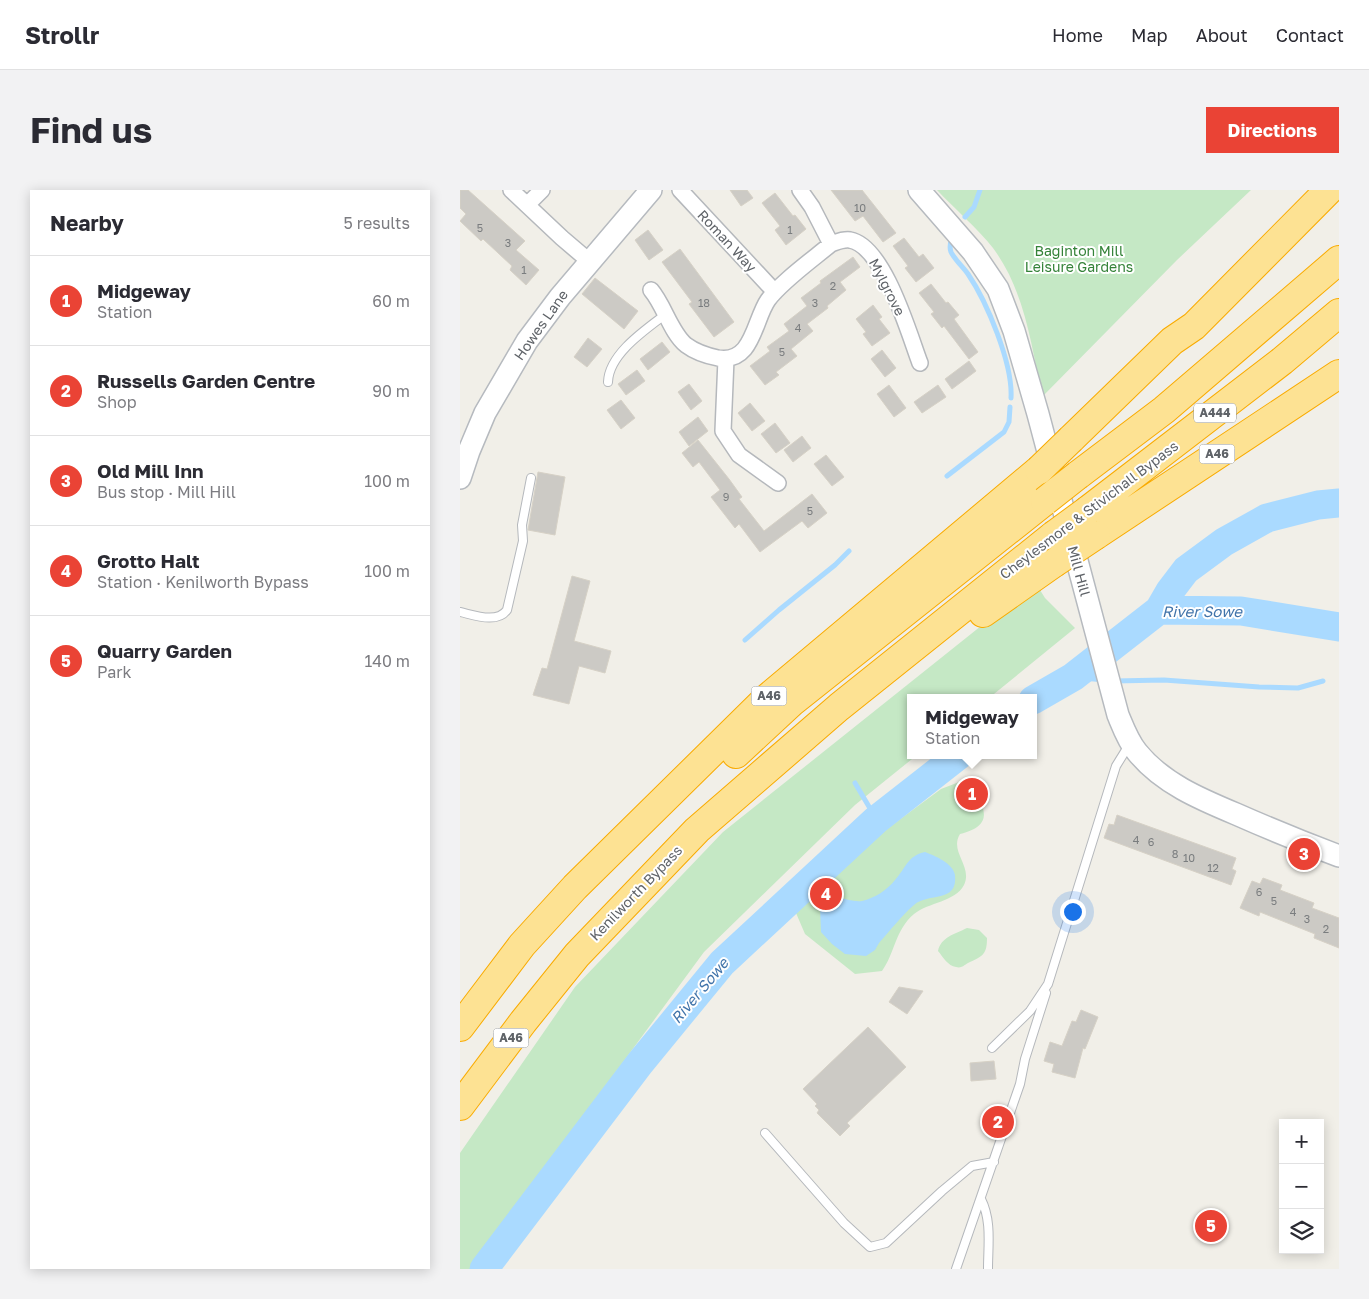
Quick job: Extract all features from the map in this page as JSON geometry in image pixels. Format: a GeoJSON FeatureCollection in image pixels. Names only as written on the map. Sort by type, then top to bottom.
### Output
{"type":"FeatureCollection","features":[{"type":"Feature","properties":{"kind":"highway","name":"A46"},"geometry":{"type":"LineString","coordinates":[[460,1027],[522,945],[575,887],[766,699],[1042,484],[1074,456],[1179,348],[1194,326],[1329,190]]}},
{"type":"Feature","properties":{"kind":"highway","name":"A444"},"geometry":{"type":"LineString","coordinates":[[930,591],[1074,456],[1164,410],[1339,260]]}},
{"type":"Feature","properties":{"kind":"highway","name":"Cheylesmore & Stivichall Bypass"},"geometry":{"type":"LineString","coordinates":[[839,706],[1054,535],[1092,522],[1339,313]]}},
{"type":"Feature","properties":{"kind":"highway","name":"A46"},"geometry":{"type":"LineString","coordinates":[[839,706],[882,685],[1054,564],[1092,522],[1339,374]]}},
{"type":"Feature","properties":{"kind":"highway","name":"A46"},"geometry":{"type":"LineString","coordinates":[[460,1048],[534,953],[603,876],[792,702],[930,591]]}},
{"type":"Feature","properties":{"kind":"highway","name":"Kenilworth Bypass"},"geometry":{"type":"LineString","coordinates":[[460,1106],[523,1022],[577,955],[626,903],[697,830],[839,706]]}},
{"type":"Feature","properties":{"kind":"street"},"geometry":{"type":"LineString","coordinates":[[511,190],[562,238],[590,261]]}},
{"type":"Feature","properties":{"kind":"street"},"geometry":{"type":"LineString","coordinates":[[528,204],[542,190]]}},
{"type":"Feature","properties":{"kind":"street","name":"Howes Lane"},"geometry":{"type":"LineString","coordinates":[[460,478],[485,412],[527,341],[560,297],[651,190]]}},
{"type":"Feature","properties":{"kind":"street","name":"Roman Way"},"geometry":{"type":"LineString","coordinates":[[680,190],[775,292]]}},
{"type":"Feature","properties":{"kind":"street"},"geometry":{"type":"LineString","coordinates":[[651,290],[658,298],[686,344],[710,356],[726,359],[739,353],[749,343],[767,301],[831,244],[812,207],[800,190]]}},
{"type":"Feature","properties":{"kind":"street","name":"Mill Hill"},"geometry":{"type":"LineString","coordinates":[[919,190],[973,252],[998,289],[1014,332],[1038,414],[1118,715],[1131,743],[1137,752],[1156,770],[1180,788],[1207,802],[1270,829],[1339,856]]}},
{"type":"Feature","properties":{"kind":"street","name":"Mylgrove"},"geometry":{"type":"LineString","coordinates":[[831,244],[842,240],[850,240],[871,253],[887,279],[920,364]]}},
{"type":"Feature","properties":{"kind":"street"},"geometry":{"type":"LineString","coordinates":[[726,359],[723,431],[739,454],[778,483]]}},
{"type":"Feature","properties":{"kind":"lane"},"geometry":{"type":"LineString","coordinates":[[608,382],[609,374],[621,354],[636,337],[666,314]]}},
{"type":"Feature","properties":{"kind":"lane"},"geometry":{"type":"LineString","coordinates":[[460,612],[495,618],[503,615],[506,610],[523,541],[522,525],[531,478]]}},
{"type":"Feature","properties":{"kind":"lane"},"geometry":{"type":"LineString","coordinates":[[956,1269],[1020,1084],[1025,1059],[1116,766],[1131,743]]}},
{"type":"Feature","properties":{"kind":"lane"},"geometry":{"type":"LineString","coordinates":[[992,1048],[1030,1011],[1048,984]]}},
{"type":"Feature","properties":{"kind":"lane"},"geometry":{"type":"LineString","coordinates":[[765,1133],[844,1223],[870,1248],[886,1243],[972,1166],[994,1162]]}},
{"type":"Feature","properties":{"kind":"lane"},"geometry":{"type":"LineString","coordinates":[[981,1199],[986,1210],[988,1224],[988,1269]]}},
{"type":"Feature","properties":{"kind":"green space","name":"Baginton Mill Leisure Gardens"},"geometry":{"type":"Polygon","coordinates":[[[937,190],[1251,190],[1177,260],[1042,397],[1031,339],[1013,282],[993,248],[937,190]]]}},
{"type":"Feature","properties":{"kind":"green space"},"geometry":{"type":"Polygon","coordinates":[[[1040,590],[1045,598],[1075,628],[994,694],[907,694],[907,759],[912,759],[855,805],[704,952],[471,1269],[460,1269],[460,1153],[575,987],[723,832],[996,614],[1040,590]]]}},
{"type":"Feature","properties":{"kind":"green space"},"geometry":{"type":"Polygon","coordinates":[[[967,779],[978,796],[984,812],[980,825],[960,834],[957,841],[957,847],[966,872],[964,885],[954,895],[920,910],[908,920],[899,934],[882,971],[855,974],[805,934],[796,913],[876,837],[941,789],[967,779]]]}},
{"type":"Feature","properties":{"kind":"green space"},"geometry":{"type":"Polygon","coordinates":[[[967,928],[979,930],[987,938],[985,951],[981,956],[962,967],[953,966],[938,951],[945,939],[967,928]]]}},
{"type":"Feature","properties":{"kind":"water"},"geometry":{"type":"Polygon","coordinates":[[[925,852],[943,860],[954,871],[955,884],[952,890],[947,894],[920,901],[914,905],[879,943],[875,950],[866,956],[845,954],[821,932],[820,907],[827,898],[862,901],[872,898],[892,884],[910,859],[925,852]]]}},
{"type":"Feature","properties":{"kind":"building"},"geometry":{"type":"Polygon","coordinates":[[[460,190],[468,190],[525,241],[516,250],[539,270],[526,285],[510,270],[512,266],[460,221],[466,214],[460,208],[460,190]]]}},
{"type":"Feature","properties":{"kind":"building"},"geometry":{"type":"Polygon","coordinates":[[[730,190],[747,190],[753,198],[741,206],[730,190]]]}},
{"type":"Feature","properties":{"kind":"building"},"geometry":{"type":"Polygon","coordinates":[[[831,190],[862,190],[896,233],[883,242],[863,216],[855,221],[831,190]]]}},
{"type":"Feature","properties":{"kind":"building"},"geometry":{"type":"Polygon","coordinates":[[[775,193],[806,229],[786,245],[775,230],[780,226],[762,203],[775,193]]]}},
{"type":"Feature","properties":{"kind":"building"},"geometry":{"type":"Polygon","coordinates":[[[648,230],[663,250],[649,260],[635,240],[648,230]]]}},
{"type":"Feature","properties":{"kind":"building"},"geometry":{"type":"Polygon","coordinates":[[[904,238],[919,257],[923,254],[934,268],[916,282],[905,268],[908,266],[893,246],[904,238]]]}},
{"type":"Feature","properties":{"kind":"building"},"geometry":{"type":"Polygon","coordinates":[[[680,249],[734,322],[714,337],[689,304],[692,302],[662,262],[680,249]]]}},
{"type":"Feature","properties":{"kind":"building"},"geometry":{"type":"Polygon","coordinates":[[[853,257],[860,267],[840,282],[846,290],[827,306],[828,308],[807,324],[813,331],[791,349],[797,356],[776,372],[779,375],[765,385],[750,366],[770,351],[767,347],[789,331],[784,324],[807,306],[801,298],[821,283],[820,281],[853,257]]]}},
{"type":"Feature","properties":{"kind":"building"},"geometry":{"type":"Polygon","coordinates":[[[595,278],[638,311],[624,329],[582,294],[595,278]]]}},
{"type":"Feature","properties":{"kind":"building"},"geometry":{"type":"Polygon","coordinates":[[[931,284],[946,303],[948,302],[959,315],[954,319],[978,352],[969,359],[944,326],[942,328],[931,314],[934,312],[919,293],[931,284]]]}},
{"type":"Feature","properties":{"kind":"building"},"geometry":{"type":"Polygon","coordinates":[[[873,305],[882,317],[879,319],[890,333],[872,346],[863,334],[866,332],[856,319],[873,305]]]}},
{"type":"Feature","properties":{"kind":"building"},"geometry":{"type":"Polygon","coordinates":[[[588,338],[602,349],[587,367],[574,357],[588,338]]]}},
{"type":"Feature","properties":{"kind":"building"},"geometry":{"type":"Polygon","coordinates":[[[662,342],[670,352],[648,370],[640,359],[662,342]]]}},
{"type":"Feature","properties":{"kind":"building"},"geometry":{"type":"Polygon","coordinates":[[[882,350],[896,368],[885,377],[871,359],[882,350]]]}},
{"type":"Feature","properties":{"kind":"building"},"geometry":{"type":"Polygon","coordinates":[[[969,361],[976,371],[952,389],[945,379],[969,361]]]}},
{"type":"Feature","properties":{"kind":"building"},"geometry":{"type":"Polygon","coordinates":[[[637,370],[645,381],[626,395],[618,384],[637,370]]]}},
{"type":"Feature","properties":{"kind":"building"},"geometry":{"type":"Polygon","coordinates":[[[689,384],[702,401],[691,410],[678,392],[689,384]]]}},
{"type":"Feature","properties":{"kind":"building"},"geometry":{"type":"Polygon","coordinates":[[[889,385],[906,408],[894,417],[877,394],[889,385]]]}},
{"type":"Feature","properties":{"kind":"building"},"geometry":{"type":"Polygon","coordinates":[[[938,385],[946,397],[922,413],[914,402],[938,385]]]}},
{"type":"Feature","properties":{"kind":"building"},"geometry":{"type":"Polygon","coordinates":[[[621,400],[635,418],[621,429],[607,410],[621,400]]]}},
{"type":"Feature","properties":{"kind":"building"},"geometry":{"type":"Polygon","coordinates":[[[750,403],[765,421],[752,431],[738,413],[750,403]]]}},
{"type":"Feature","properties":{"kind":"building"},"geometry":{"type":"Polygon","coordinates":[[[698,417],[708,431],[689,446],[679,432],[698,417]]]}},
{"type":"Feature","properties":{"kind":"building"},"geometry":{"type":"Polygon","coordinates":[[[775,423],[790,443],[776,453],[761,434],[775,423]]]}},
{"type":"Feature","properties":{"kind":"building"},"geometry":{"type":"Polygon","coordinates":[[[802,436],[811,448],[793,462],[784,450],[802,436]]]}},
{"type":"Feature","properties":{"kind":"building"},"geometry":{"type":"Polygon","coordinates":[[[698,440],[729,479],[742,497],[739,499],[764,531],[812,494],[827,513],[808,528],[802,521],[760,552],[739,524],[735,528],[711,497],[720,490],[699,462],[693,467],[682,453],[698,440]]]}},
{"type":"Feature","properties":{"kind":"building"},"geometry":{"type":"Polygon","coordinates":[[[826,455],[844,477],[832,486],[814,464],[826,455]]]}},
{"type":"Feature","properties":{"kind":"building"},"geometry":{"type":"Polygon","coordinates":[[[538,472],[565,477],[555,535],[528,530],[538,472]]]}},
{"type":"Feature","properties":{"kind":"building"},"geometry":{"type":"Polygon","coordinates":[[[572,576],[590,581],[574,641],[611,651],[605,673],[579,666],[569,704],[533,695],[542,668],[547,669],[572,576]]]}},
{"type":"Feature","properties":{"kind":"building"},"geometry":{"type":"Polygon","coordinates":[[[1117,815],[1236,858],[1232,869],[1236,871],[1231,885],[1104,838],[1109,824],[1114,825],[1117,815]]]}},
{"type":"Feature","properties":{"kind":"building"},"geometry":{"type":"Polygon","coordinates":[[[1263,878],[1282,885],[1280,890],[1314,903],[1312,908],[1339,918],[1339,948],[1314,938],[1315,934],[1260,912],[1259,916],[1240,908],[1252,881],[1260,884],[1263,878]]]}},
{"type":"Feature","properties":{"kind":"building"},"geometry":{"type":"Polygon","coordinates":[[[899,987],[923,991],[907,1014],[889,1002],[899,987]]]}},
{"type":"Feature","properties":{"kind":"building"},"geometry":{"type":"Polygon","coordinates":[[[1081,1010],[1098,1017],[1085,1049],[1083,1048],[1075,1078],[1052,1072],[1054,1064],[1044,1061],[1050,1042],[1062,1046],[1072,1021],[1076,1022],[1081,1010]]]}},
{"type":"Feature","properties":{"kind":"building"},"geometry":{"type":"Polygon","coordinates":[[[868,1027],[906,1067],[847,1123],[850,1126],[840,1136],[817,1113],[819,1110],[815,1106],[817,1104],[803,1089],[868,1027]]]}},
{"type":"Feature","properties":{"kind":"building"},"geometry":{"type":"Polygon","coordinates":[[[994,1061],[996,1079],[971,1081],[970,1063],[994,1061]]]}},
{"type":"Feature","properties":{"kind":"waterway"},"geometry":{"type":"LineString","coordinates":[[965,217],[974,207],[980,190]]}},
{"type":"Feature","properties":{"kind":"waterway"},"geometry":{"type":"LineString","coordinates":[[952,237],[951,252],[968,274],[983,300],[997,334],[1008,368],[1011,398]]}},
{"type":"Feature","properties":{"kind":"waterway"},"geometry":{"type":"LineString","coordinates":[[947,476],[1004,432],[1009,422],[1010,407]]}},
{"type":"Feature","properties":{"kind":"waterway"},"geometry":{"type":"LineString","coordinates":[[1159,610],[1170,591],[1186,570],[1224,542],[1267,518],[1318,505],[1339,503]]}},
{"type":"Feature","properties":{"kind":"waterway"},"geometry":{"type":"LineString","coordinates":[[745,640],[835,565],[849,551]]}},
{"type":"Feature","properties":{"kind":"waterway","name":"River Sowe"},"geometry":{"type":"LineString","coordinates":[[1037,698],[1073,677],[1159,610],[1241,611],[1339,627]]}},
{"type":"Feature","properties":{"kind":"waterway"},"geometry":{"type":"LineString","coordinates":[[1073,677],[1104,680]]}},
{"type":"Feature","properties":{"kind":"waterway"},"geometry":{"type":"LineString","coordinates":[[1114,681],[1164,680],[1298,688],[1323,681]]}},
{"type":"Feature","properties":{"kind":"waterway","name":"River Sowe"},"geometry":{"type":"LineString","coordinates":[[484,1269],[640,1063],[722,963],[876,820],[954,759]]}},
{"type":"Feature","properties":{"kind":"waterway"},"geometry":{"type":"LineString","coordinates":[[855,783],[876,820]]}},
{"type":"Feature","properties":{"kind":"place","name":"Midgeway"},"geometry":{"type":"Point","coordinates":[972,794]}},
{"type":"Feature","properties":{"kind":"place","name":"Old Mill Inn"},"geometry":{"type":"Point","coordinates":[1304,854]}},
{"type":"Feature","properties":{"kind":"place","name":"Grotto Halt"},"geometry":{"type":"Point","coordinates":[826,894]}},
{"type":"Feature","properties":{"kind":"place","name":"Russells Garden Centre"},"geometry":{"type":"Point","coordinates":[998,1122]}},
{"type":"Feature","properties":{"kind":"place","name":"Quarry Garden"},"geometry":{"type":"Point","coordinates":[1211,1226]}}]}
